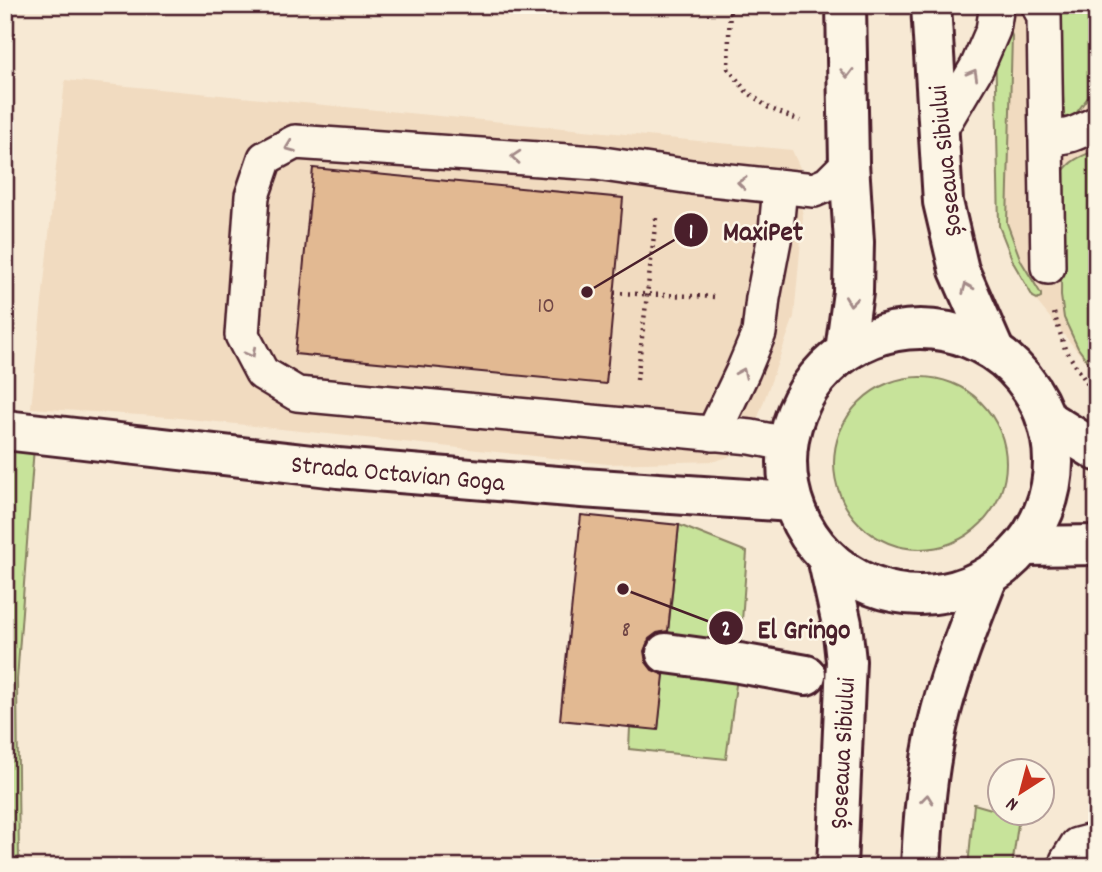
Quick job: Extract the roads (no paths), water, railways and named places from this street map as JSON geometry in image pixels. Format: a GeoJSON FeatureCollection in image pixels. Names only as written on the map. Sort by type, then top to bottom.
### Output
{"type":"FeatureCollection","features":[{"type":"Feature","properties":{"kind":"main road"},"geometry":{"type":"LineString","coordinates":[[845,352],[853,292],[854,242],[849,163],[846,5]]}},
{"type":"Feature","properties":{"kind":"main road","name":"Șoseaua Sibiului"},"geometry":{"type":"LineString","coordinates":[[931,5],[943,202],[959,270],[994,350]]}},
{"type":"Feature","properties":{"kind":"main road","name":"Șoseaua Sibiului"},"geometry":{"type":"LineString","coordinates":[[903,330],[935,330],[955,334],[994,350],[1017,369],[1047,420],[1054,453],[1052,486],[1042,518],[1025,545],[1008,563],[988,578],[955,591],[921,596],[886,592],[854,578],[827,557],[806,532],[792,502],[787,473],[787,444],[794,417],[806,391],[823,369],[845,352],[872,337],[903,330]]}},
{"type":"Feature","properties":{"kind":"main road"},"geometry":{"type":"LineString","coordinates":[[1047,420],[1097,451]]}},
{"type":"Feature","properties":{"kind":"main road","name":"Strada Octavian Goga"},"geometry":{"type":"LineString","coordinates":[[6,437],[338,468],[792,502]]}},
{"type":"Feature","properties":{"kind":"main road"},"geometry":{"type":"LineString","coordinates":[[1025,545],[1097,545]]}},
{"type":"Feature","properties":{"kind":"main road","name":"Șoseaua Sibiului"},"geometry":{"type":"LineString","coordinates":[[827,557],[842,624],[846,661],[836,867]]}},
{"type":"Feature","properties":{"kind":"main road","name":"Șoseaua Sibiului"},"geometry":{"type":"LineString","coordinates":[[921,867],[929,776],[941,712],[958,654],[988,578]]}},
{"type":"Feature","properties":{"kind":"main road"},"geometry":{"type":"LineString","coordinates":[[666,653],[806,675]]}},
{"type":"Feature","properties":{"kind":"lane"},"geometry":{"type":"LineString","coordinates":[[938,133],[977,67],[993,30],[997,5]]}},
{"type":"Feature","properties":{"kind":"lane"},"geometry":{"type":"LineString","coordinates":[[1038,5],[1044,16],[1048,267]]}},
{"type":"Feature","properties":{"kind":"lane"},"geometry":{"type":"LineString","coordinates":[[1046,137],[1074,135],[1097,122]]}},
{"type":"Feature","properties":{"kind":"lane"},"geometry":{"type":"LineString","coordinates":[[787,444],[751,437],[297,394],[262,373],[242,335],[252,196],[265,159],[295,142],[596,163],[814,190],[828,184],[849,163]]}},
{"type":"Feature","properties":{"kind":"lane"},"geometry":{"type":"LineString","coordinates":[[713,434],[759,333],[776,230],[780,187]]}},
{"type":"Feature","properties":{"kind":"lane"},"geometry":{"type":"LineString","coordinates":[[1066,867],[1077,845],[1094,841]]}},
{"type":"Feature","properties":{"kind":"place","name":"MaxiPet"},"geometry":{"type":"Point","coordinates":[587,292]}},
{"type":"Feature","properties":{"kind":"place","name":"El Gringo"},"geometry":{"type":"Point","coordinates":[623,589]}}]}
